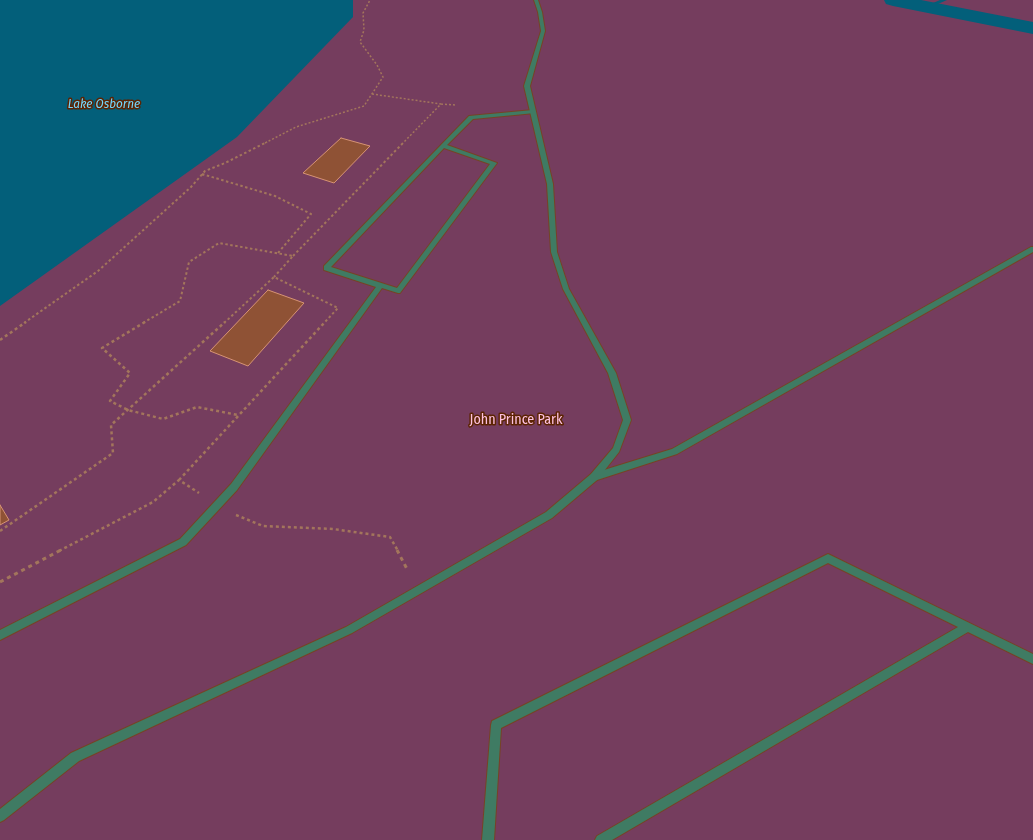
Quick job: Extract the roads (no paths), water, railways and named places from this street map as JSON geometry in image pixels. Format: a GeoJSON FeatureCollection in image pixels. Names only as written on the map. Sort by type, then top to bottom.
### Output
{"type":"FeatureCollection","features":[{"type":"Feature","properties":{"kind":"street"},"geometry":{"type":"LineString","coordinates":[[0,816],[75,757],[349,630],[549,515],[594,477],[616,450],[627,420],[612,373],[566,289],[554,252],[550,184],[527,86],[543,32],[540,12],[536,0]]}},
{"type":"Feature","properties":{"kind":"street"},"geometry":{"type":"LineString","coordinates":[[443,146],[494,163],[398,291],[326,268],[443,146],[471,117],[533,112]]}},
{"type":"Feature","properties":{"kind":"street"},"geometry":{"type":"LineString","coordinates":[[594,477],[674,452],[1033,249]]}},
{"type":"Feature","properties":{"kind":"street"},"geometry":{"type":"LineString","coordinates":[[0,635],[183,542],[234,487],[382,285]]}},
{"type":"Feature","properties":{"kind":"street"},"geometry":{"type":"LineString","coordinates":[[488,840],[496,725],[828,558],[1033,659]]}},
{"type":"Feature","properties":{"kind":"street"},"geometry":{"type":"LineString","coordinates":[[601,840],[968,627]]}},
{"type":"Feature","properties":{"kind":"water","name":"Lake Osborne"},"geometry":{"type":"Polygon","coordinates":[[[0,0],[353,0],[353,17],[237,137],[0,306],[0,0]]]}},
{"type":"Feature","properties":{"kind":"waterway"},"geometry":{"type":"LineString","coordinates":[[893,0],[1033,28]]}},
{"type":"Feature","properties":{"kind":"waterway"},"geometry":{"type":"LineString","coordinates":[[929,6],[944,0]]}},
{"type":"Feature","properties":{"kind":"park label","name":"John Prince Park"},"geometry":{"type":"Point","coordinates":[516,420]}}]}
